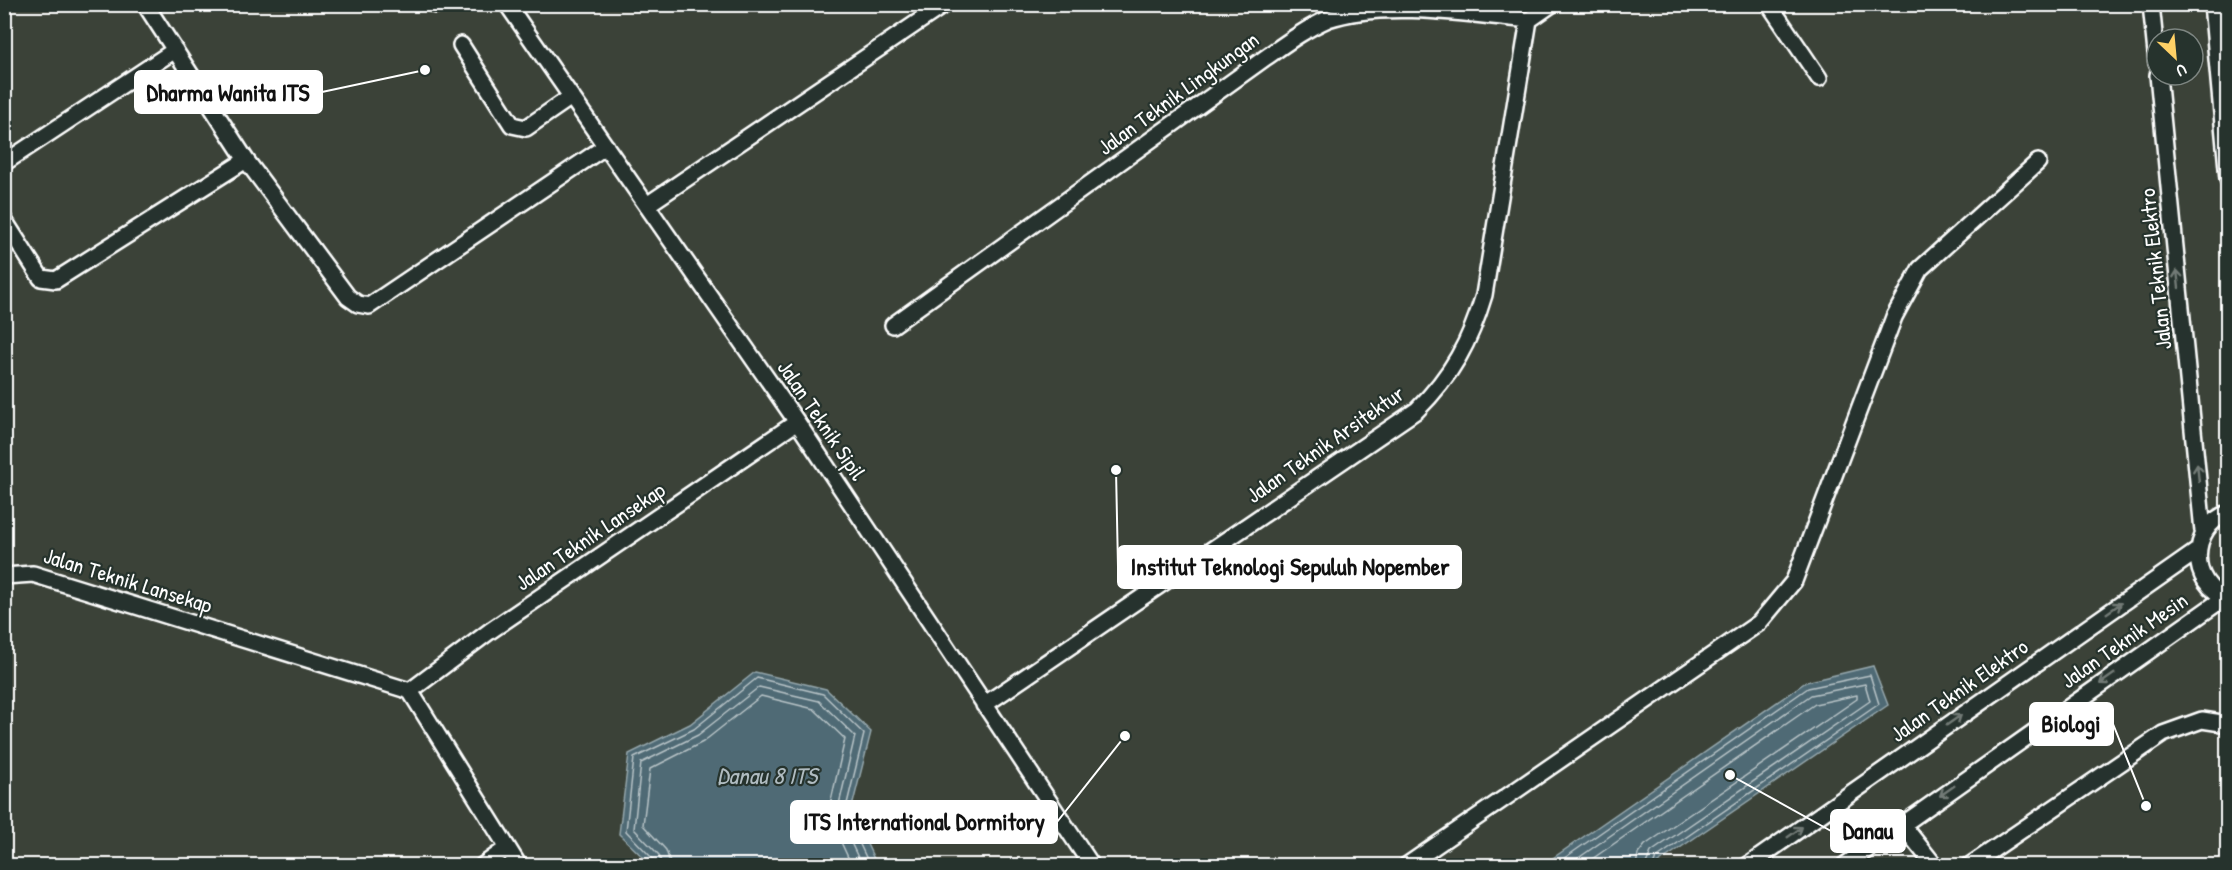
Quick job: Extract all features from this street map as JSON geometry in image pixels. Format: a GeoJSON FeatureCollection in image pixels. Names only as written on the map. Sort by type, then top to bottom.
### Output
{"type":"FeatureCollection","features":[{"type":"Feature","properties":{"kind":"lane"},"geometry":{"type":"LineString","coordinates":[[145,4],[246,160],[348,297],[363,306],[375,304],[606,146]]}},
{"type":"Feature","properties":{"kind":"lane","name":"Jalan Teknik Sipil"},"geometry":{"type":"LineString","coordinates":[[507,4],[797,422],[1092,866]]}},
{"type":"Feature","properties":{"kind":"lane"},"geometry":{"type":"LineString","coordinates":[[647,205],[945,4]]}},
{"type":"Feature","properties":{"kind":"lane"},"geometry":{"type":"LineString","coordinates":[[1529,20],[1552,4]]}},
{"type":"Feature","properties":{"kind":"lane"},"geometry":{"type":"LineString","coordinates":[[1769,4],[1819,78]]}},
{"type":"Feature","properties":{"kind":"lane"},"geometry":{"type":"LineString","coordinates":[[2151,4],[2153,27]]}},
{"type":"Feature","properties":{"kind":"lane"},"geometry":{"type":"LineString","coordinates":[[2212,4],[2228,179]]}},
{"type":"Feature","properties":{"kind":"lane","name":"Jalan Teknik Lingkungan"},"geometry":{"type":"LineString","coordinates":[[893,325],[1255,64],[1328,19],[1355,11],[1395,7],[1529,20]]}},
{"type":"Feature","properties":{"kind":"lane","name":"Jalan Teknik Arsitektur"},"geometry":{"type":"LineString","coordinates":[[984,705],[1417,410],[1433,394],[1460,356],[1473,331],[1484,295],[1529,20]]}},
{"type":"Feature","properties":{"kind":"lane"},"geometry":{"type":"LineString","coordinates":[[461,45],[513,125],[518,128],[526,128],[571,97]]}},
{"type":"Feature","properties":{"kind":"lane"},"geometry":{"type":"LineString","coordinates":[[4,163],[175,50]]}},
{"type":"Feature","properties":{"kind":"lane","name":"Jalan Teknik Elektro"},"geometry":{"type":"LineString","coordinates":[[2159,87],[2204,531]]}},
{"type":"Feature","properties":{"kind":"lane"},"geometry":{"type":"LineString","coordinates":[[4,220],[41,278],[56,280],[246,160]]}},
{"type":"Feature","properties":{"kind":"lane"},"geometry":{"type":"LineString","coordinates":[[1406,866],[1760,623],[1794,580],[1894,317],[1920,269],[2038,162]]}},
{"type":"Feature","properties":{"kind":"lane","name":"Jalan Teknik Lansekap"},"geometry":{"type":"LineString","coordinates":[[4,576],[33,574],[410,691],[490,631],[797,422]]}},
{"type":"Feature","properties":{"kind":"lane"},"geometry":{"type":"LineString","coordinates":[[2226,598],[2208,586],[2199,570],[2197,551],[2204,531],[2217,517],[2228,513]]}},
{"type":"Feature","properties":{"kind":"lane","name":"Jalan Teknik Elektro"},"geometry":{"type":"LineString","coordinates":[[1747,866],[2197,551]]}},
{"type":"Feature","properties":{"kind":"lane","name":"Jalan Teknik Mesin"},"geometry":{"type":"LineString","coordinates":[[1844,866],[1901,823],[2226,598]]}},
{"type":"Feature","properties":{"kind":"lane"},"geometry":{"type":"LineString","coordinates":[[410,691],[519,866]]}},
{"type":"Feature","properties":{"kind":"lane"},"geometry":{"type":"LineString","coordinates":[[1969,866],[2163,734],[2202,720],[2228,724]]}},
{"type":"Feature","properties":{"kind":"lane"},"geometry":{"type":"LineString","coordinates":[[1901,823],[1935,866]]}},
{"type":"Feature","properties":{"kind":"lane"},"geometry":{"type":"LineString","coordinates":[[482,866],[507,848]]}},
{"type":"Feature","properties":{"kind":"shaded area"},"geometry":{"type":"Polygon","coordinates":[[[5,5],[2227,5],[2227,865],[5,865],[5,5]]]}},
{"type":"Feature","properties":{"kind":"water"},"geometry":{"type":"Polygon","coordinates":[[[1873,666],[1888,705],[1655,865],[1543,865],[1806,682],[1873,666]]]}},
{"type":"Feature","properties":{"kind":"water","name":"Danau 8 ITS"},"geometry":{"type":"Polygon","coordinates":[[[755,672],[826,689],[871,732],[851,811],[877,865],[651,865],[619,834],[629,754],[690,724],[755,672]]]}},
{"type":"Feature","properties":{"kind":"place","name":"Dharma Wanita ITS"},"geometry":{"type":"Point","coordinates":[425,70]}},
{"type":"Feature","properties":{"kind":"place","name":"Institut Teknologi Sepuluh Nopember"},"geometry":{"type":"Point","coordinates":[1116,470]}},
{"type":"Feature","properties":{"kind":"place","name":"ITS International Dormitory"},"geometry":{"type":"Point","coordinates":[1125,736]}},
{"type":"Feature","properties":{"kind":"place","name":"Danau"},"geometry":{"type":"Point","coordinates":[1730,775]}},
{"type":"Feature","properties":{"kind":"place","name":"Biologi"},"geometry":{"type":"Point","coordinates":[2146,806]}}]}
